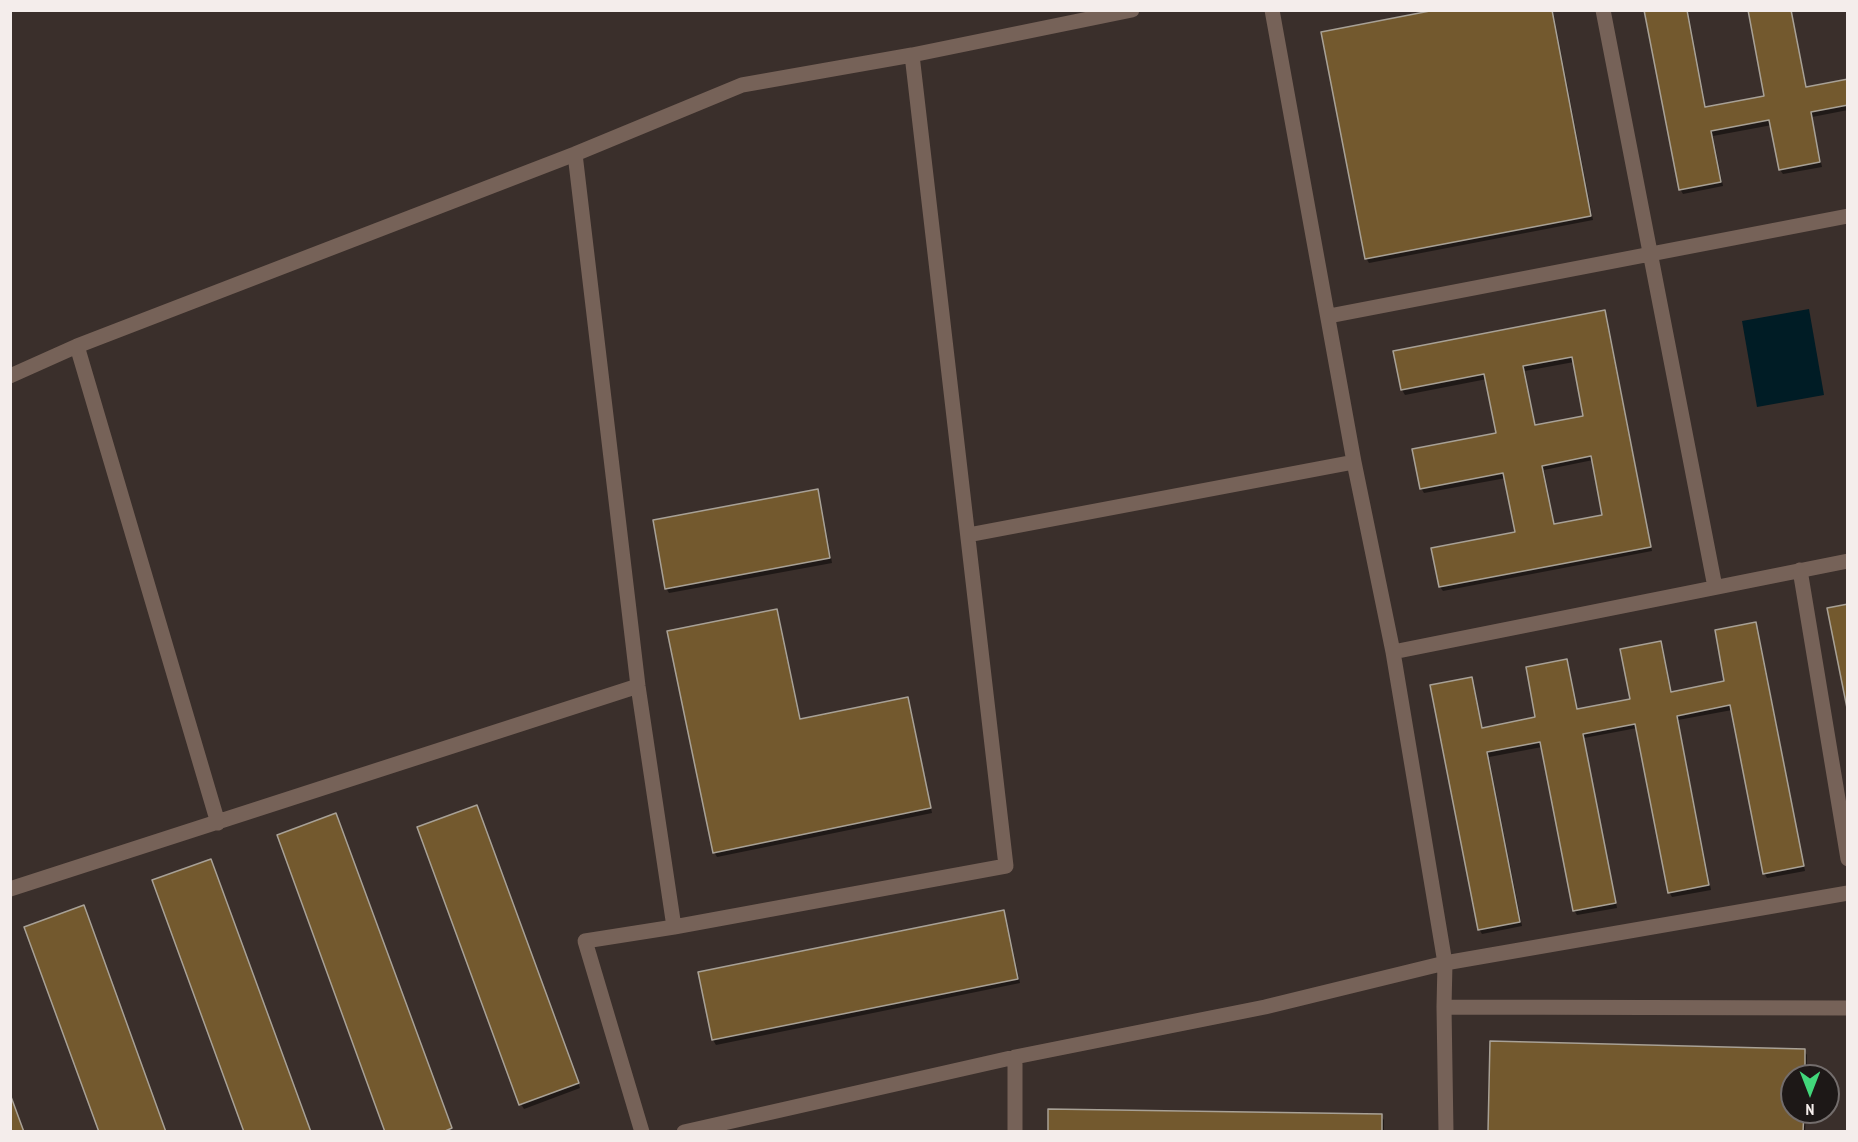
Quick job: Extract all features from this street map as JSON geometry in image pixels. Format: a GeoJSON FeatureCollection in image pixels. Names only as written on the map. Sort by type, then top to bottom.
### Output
{"type":"FeatureCollection","features":[{"type":"Feature","properties":{"kind":"lane"},"geometry":{"type":"LineString","coordinates":[[10,376],[76,346],[575,154],[742,85],[912,55],[1132,10]]}},
{"type":"Feature","properties":{"kind":"lane"},"geometry":{"type":"LineString","coordinates":[[1272,10],[1354,462],[1393,652],[1445,963],[1446,1131]]}},
{"type":"Feature","properties":{"kind":"lane"},"geometry":{"type":"LineString","coordinates":[[1603,10],[1715,587]]}},
{"type":"Feature","properties":{"kind":"lane"},"geometry":{"type":"LineString","coordinates":[[642,1131],[585,941],[1006,867],[912,55]]}},
{"type":"Feature","properties":{"kind":"lane"},"geometry":{"type":"LineString","coordinates":[[575,154],[638,686],[674,927]]}},
{"type":"Feature","properties":{"kind":"lane"},"geometry":{"type":"LineString","coordinates":[[1329,316],[1848,216]]}},
{"type":"Feature","properties":{"kind":"lane"},"geometry":{"type":"LineString","coordinates":[[76,346],[218,823]]}},
{"type":"Feature","properties":{"kind":"lane"},"geometry":{"type":"LineString","coordinates":[[968,535],[1354,462]]}},
{"type":"Feature","properties":{"kind":"lane"},"geometry":{"type":"LineString","coordinates":[[1393,652],[1848,561]]}},
{"type":"Feature","properties":{"kind":"lane"},"geometry":{"type":"LineString","coordinates":[[1800,570],[1848,859]]}},
{"type":"Feature","properties":{"kind":"lane"},"geometry":{"type":"LineString","coordinates":[[10,889],[638,686]]}},
{"type":"Feature","properties":{"kind":"lane"},"geometry":{"type":"LineString","coordinates":[[684,1131],[1015,1057],[1265,1007],[1445,963],[1848,893]]}},
{"type":"Feature","properties":{"kind":"lane"},"geometry":{"type":"LineString","coordinates":[[1444,1007],[1848,1008]]}},
{"type":"Feature","properties":{"kind":"lane"},"geometry":{"type":"LineString","coordinates":[[1015,1057],[1015,1131]]}},
{"type":"Feature","properties":{"kind":"water"},"geometry":{"type":"Polygon","coordinates":[[[1809,309],[1824,395],[1757,407],[1742,321],[1809,309]]]}},
{"type":"Feature","properties":{"kind":"building"},"geometry":{"type":"Polygon","coordinates":[[[1435,10],[1552,10],[1591,216],[1365,259],[1321,32],[1435,10]]]}},
{"type":"Feature","properties":{"kind":"building"},"geometry":{"type":"Polygon","coordinates":[[[1644,10],[1687,10],[1705,107],[1764,96],[1748,10],[1791,10],[1806,87],[1848,79],[1848,105],[1811,112],[1820,162],[1779,170],[1769,120],[1711,131],[1721,182],[1679,190],[1644,10]]]}},
{"type":"Feature","properties":{"kind":"building"},"geometry":{"type":"Polygon","coordinates":[[[1605,310],[1651,547],[1439,587],[1431,548],[1515,532],[1503,473],[1420,489],[1412,449],[1496,433],[1484,374],[1401,390],[1393,351],[1605,310]],[[1572,357],[1523,366],[1535,425],[1583,416],[1572,357]],[[1591,456],[1542,466],[1554,524],[1602,515],[1591,456]]]}},
{"type":"Feature","properties":{"kind":"building"},"geometry":{"type":"Polygon","coordinates":[[[818,489],[830,558],[665,589],[653,520],[818,489]]]}},
{"type":"Feature","properties":{"kind":"building"},"geometry":{"type":"Polygon","coordinates":[[[1848,604],[1848,713],[1827,608],[1848,604]]]}},
{"type":"Feature","properties":{"kind":"building"},"geometry":{"type":"Polygon","coordinates":[[[777,609],[800,719],[908,697],[931,808],[713,853],[667,631],[777,609]]]}},
{"type":"Feature","properties":{"kind":"building"},"geometry":{"type":"Polygon","coordinates":[[[1756,622],[1804,866],[1763,874],[1730,705],[1677,716],[1709,885],[1668,893],[1635,724],[1583,734],[1616,903],[1573,911],[1540,742],[1487,752],[1520,922],[1478,930],[1430,685],[1472,677],[1482,728],[1535,717],[1526,667],[1567,659],[1577,709],[1630,699],[1620,649],[1661,641],[1671,692],[1724,681],[1715,630],[1756,622]]]}},
{"type":"Feature","properties":{"kind":"building"},"geometry":{"type":"Polygon","coordinates":[[[477,805],[579,1083],[519,1105],[417,827],[477,805]]]}},
{"type":"Feature","properties":{"kind":"building"},"geometry":{"type":"Polygon","coordinates":[[[336,813],[452,1128],[443,1132],[385,1132],[277,835],[336,813]]]}},
{"type":"Feature","properties":{"kind":"building"},"geometry":{"type":"Polygon","coordinates":[[[211,859],[311,1132],[244,1132],[152,880],[211,859]]]}},
{"type":"Feature","properties":{"kind":"building"},"geometry":{"type":"Polygon","coordinates":[[[84,905],[166,1132],[99,1132],[24,927],[84,905]]]}},
{"type":"Feature","properties":{"kind":"building"},"geometry":{"type":"Polygon","coordinates":[[[1004,910],[1018,979],[712,1040],[698,972],[1004,910]]]}},
{"type":"Feature","properties":{"kind":"building"},"geometry":{"type":"Polygon","coordinates":[[[1490,1041],[1805,1049],[1805,1064],[1780,1064],[1780,1124],[1803,1124],[1803,1132],[1488,1132],[1490,1041]]]}},
{"type":"Feature","properties":{"kind":"building"},"geometry":{"type":"Polygon","coordinates":[[[10,1094],[24,1132],[10,1132],[10,1094]]]}},
{"type":"Feature","properties":{"kind":"building"},"geometry":{"type":"Polygon","coordinates":[[[1048,1109],[1382,1114],[1382,1132],[1048,1132],[1048,1109]]]}}]}
